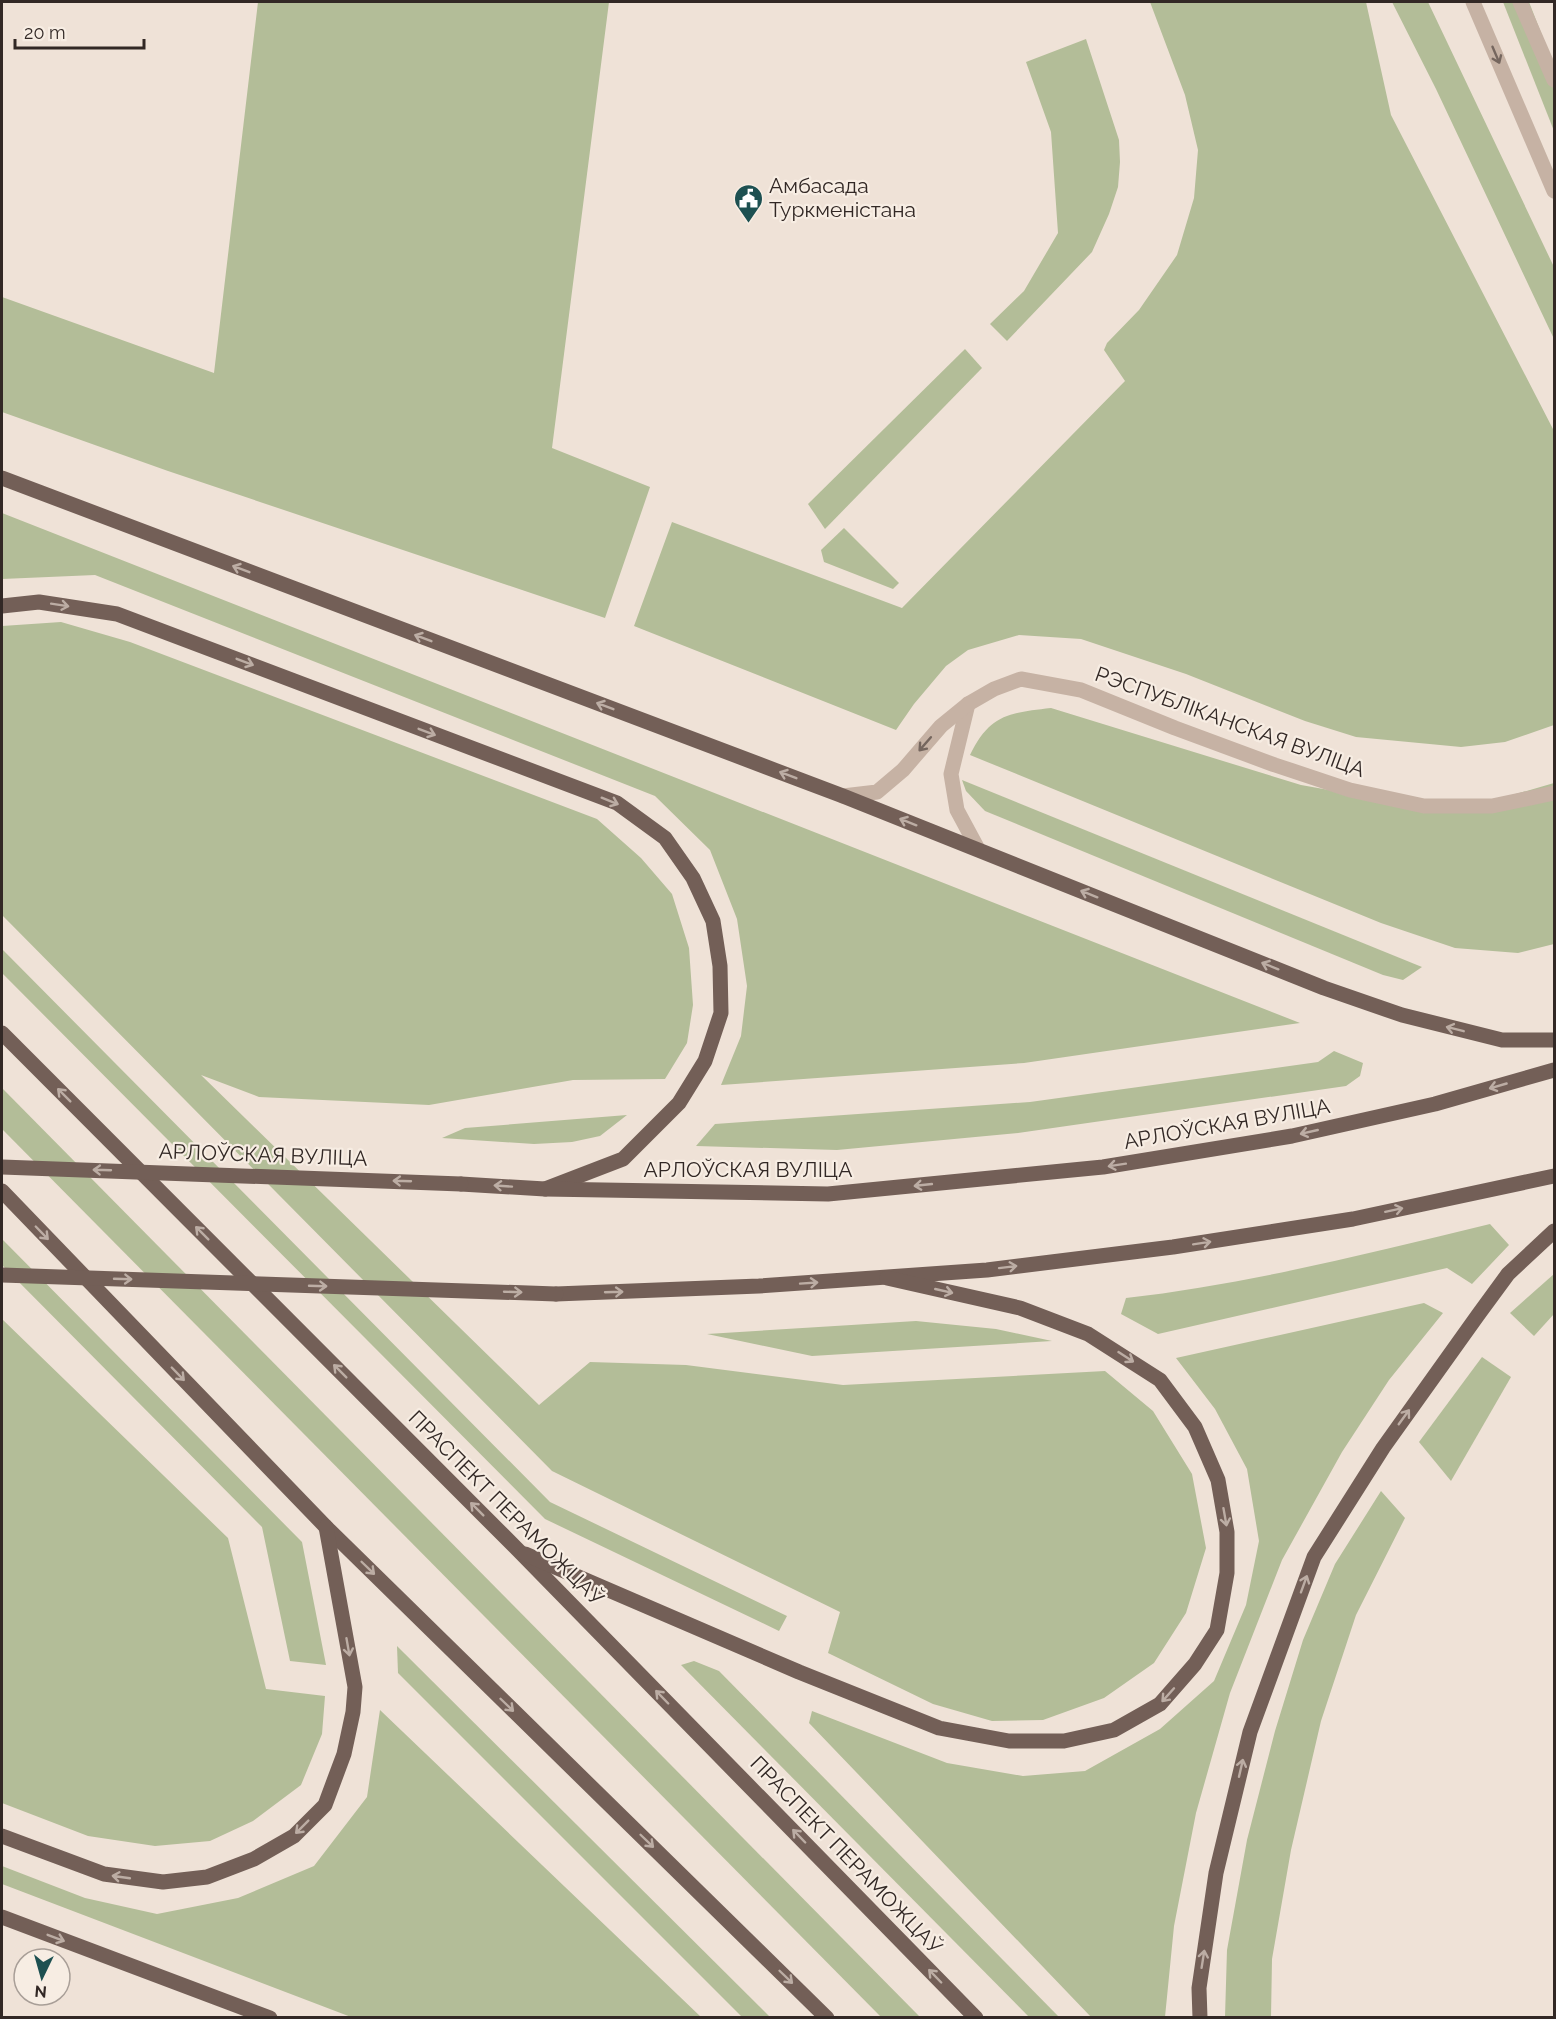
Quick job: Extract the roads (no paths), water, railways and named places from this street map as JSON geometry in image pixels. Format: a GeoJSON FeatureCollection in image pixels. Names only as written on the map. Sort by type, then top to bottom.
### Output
{"type":"FeatureCollection","features":[{"type":"Feature","properties":{"kind":"main road"},"geometry":{"type":"LineString","coordinates":[[2,478],[843,796],[1314,983],[1402,1015],[1502,1040],[1554,1040]]}},
{"type":"Feature","properties":{"kind":"main road"},"geometry":{"type":"LineString","coordinates":[[2,606],[39,602],[117,614],[617,804],[665,838],[693,878],[713,921],[720,966],[721,1013],[705,1061],[679,1103],[623,1159],[545,1189]]}},
{"type":"Feature","properties":{"kind":"main road","name":"ПРАСПЕКТ ПЕРАМОЖЦАЎ"},"geometry":{"type":"LineString","coordinates":[[2,1033],[519,1551],[976,2018]]}},
{"type":"Feature","properties":{"kind":"main road","name":"АРЛОЎСКАЯ ВУЛІЦА"},"geometry":{"type":"LineString","coordinates":[[2,1167],[545,1189],[828,1194],[1103,1167],[1292,1136],[1435,1104],[1554,1070]]}},
{"type":"Feature","properties":{"kind":"main road"},"geometry":{"type":"LineString","coordinates":[[2,1275],[556,1294],[759,1287],[987,1270],[1185,1246],[1353,1219],[1554,1176]]}},
{"type":"Feature","properties":{"kind":"main road"},"geometry":{"type":"LineString","coordinates":[[2,1191],[326,1527],[827,2018]]}},
{"type":"Feature","properties":{"kind":"main road"},"geometry":{"type":"LineString","coordinates":[[1200,2018],[1199,1988],[1216,1873],[1250,1732],[1314,1557],[1383,1448],[1508,1274],[1554,1231]]}},
{"type":"Feature","properties":{"kind":"main road"},"geometry":{"type":"LineString","coordinates":[[519,1551],[799,1672],[939,1728],[1009,1741],[1064,1741],[1114,1730],[1160,1704],[1195,1665],[1216,1630],[1227,1573],[1227,1532],[1218,1480],[1195,1427],[1160,1380],[1088,1334],[1020,1308],[887,1278]]}},
{"type":"Feature","properties":{"kind":"main road"},"geometry":{"type":"LineString","coordinates":[[2,1836],[104,1874],[163,1882],[207,1877],[254,1859],[294,1836],[325,1805],[344,1754],[353,1712],[355,1687],[326,1527]]}},
{"type":"Feature","properties":{"kind":"main road"},"geometry":{"type":"LineString","coordinates":[[2,1917],[270,2018]]}},
{"type":"Feature","properties":{"kind":"street"},"geometry":{"type":"LineString","coordinates":[[1473,2],[1554,191]]}},
{"type":"Feature","properties":{"kind":"street"},"geometry":{"type":"LineString","coordinates":[[1520,2],[1554,80]]}},
{"type":"Feature","properties":{"kind":"street","name":"РЭСПУБЛІКАНСКАЯ ВУЛІЦА"},"geometry":{"type":"LineString","coordinates":[[843,796],[877,792],[903,770],[941,726],[968,704],[994,689],[1021,679],[1081,690],[1275,765],[1350,790],[1424,806],[1492,806],[1554,793]]}},
{"type":"Feature","properties":{"kind":"street"},"geometry":{"type":"LineString","coordinates":[[968,704],[951,774],[957,810],[978,849]]}},
{"type":"Feature","properties":{"kind":"place","name":"Амбасада Туркменістана"},"geometry":{"type":"Point","coordinates":[748,224]}}]}
